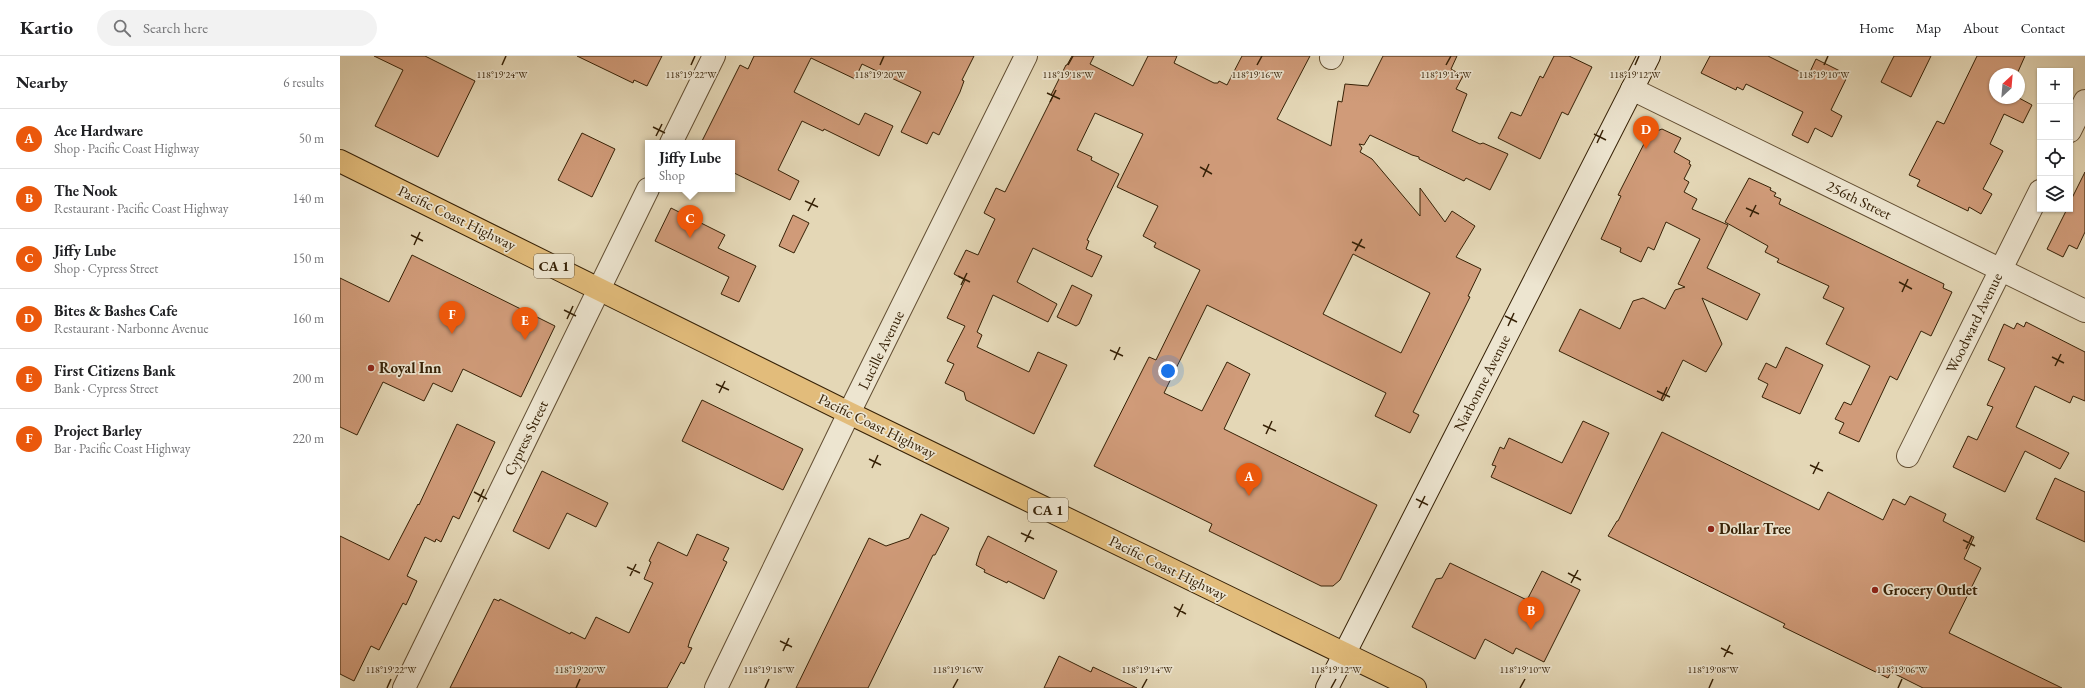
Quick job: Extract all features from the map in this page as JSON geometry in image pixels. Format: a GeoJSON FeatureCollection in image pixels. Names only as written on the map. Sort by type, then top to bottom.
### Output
{"type":"FeatureCollection","features":[{"type":"Feature","properties":{"kind":"highway","name":"Pacific Coast Highway"},"geometry":{"type":"LineString","coordinates":[[340,161],[473,225],[599,290],[849,413],[1415,688]]}},
{"type":"Feature","properties":{"kind":"street"},"geometry":{"type":"LineString","coordinates":[[672,140],[714,56]]}},
{"type":"Feature","properties":{"kind":"street","name":"Lucille Avenue"},"geometry":{"type":"LineString","coordinates":[[716,688],[849,413],[1026,56]]}},
{"type":"Feature","properties":{"kind":"street","name":"Narbonne Avenue"},"geometry":{"type":"LineString","coordinates":[[1327,688],[1649,56]]}},
{"type":"Feature","properties":{"kind":"street","name":"256th Street"},"geometry":{"type":"LineString","coordinates":[[1632,89],[2085,311]]}},
{"type":"Feature","properties":{"kind":"street"},"geometry":{"type":"LineString","coordinates":[[2073,125],[2085,101]]}},
{"type":"Feature","properties":{"kind":"street","name":"Cypress Street"},"geometry":{"type":"LineString","coordinates":[[404,688],[647,192]]}},
{"type":"Feature","properties":{"kind":"street","name":"Woodward Avenue"},"geometry":{"type":"LineString","coordinates":[[1908,456],[2037,196]]}},
{"type":"Feature","properties":{"kind":"building"},"geometry":{"type":"Polygon","coordinates":[[[374,56],[425,56],[475,81],[438,157],[375,126],[403,70],[374,56]]]}},
{"type":"Feature","properties":{"kind":"building"},"geometry":{"type":"Polygon","coordinates":[[[577,56],[662,56],[647,86],[634,80],[633,83],[577,56]]]}},
{"type":"Feature","properties":{"kind":"building"},"geometry":{"type":"Polygon","coordinates":[[[754,56],[974,56],[962,80],[964,81],[960,92],[939,135],[933,132],[927,144],[901,132],[921,92],[862,64],[855,79],[811,58],[794,92],[859,125],[865,113],[893,126],[879,156],[824,129],[823,131],[802,121],[778,170],[799,181],[790,200],[735,173],[735,140],[702,140],[740,65],[748,69],[754,56]]]}},
{"type":"Feature","properties":{"kind":"building"},"geometry":{"type":"Polygon","coordinates":[[[1072,56],[1094,56],[1090,64],[1133,86],[1148,56],[1177,56],[1174,63],[1214,83],[1218,83],[1219,81],[1227,85],[1242,56],[1310,56],[1277,119],[1331,146],[1338,101],[1342,102],[1345,84],[1368,86],[1383,56],[1457,56],[1451,69],[1463,76],[1456,89],[1467,94],[1452,131],[1480,144],[1483,143],[1508,154],[1490,190],[1466,178],[1464,181],[1419,159],[1419,157],[1370,135],[1364,145],[1359,144],[1362,148],[1360,152],[1372,159],[1420,216],[1420,188],[1445,222],[1452,211],[1475,226],[1456,257],[1481,269],[1468,296],[1470,297],[1413,412],[1419,415],[1410,433],[1375,416],[1386,393],[1207,305],[1164,393],[1202,411],[1227,362],[1250,374],[1224,429],[1377,505],[1340,580],[1333,586],[1321,586],[1209,531],[1212,524],[1094,466],[1149,357],[1156,360],[1200,270],[1154,247],[1156,243],[1143,236],[1158,206],[1117,187],[1143,134],[1095,113],[1077,150],[1092,157],[1091,160],[1119,174],[1087,240],[1089,241],[1086,249],[1102,256],[1092,277],[1033,248],[1017,282],[1057,304],[1048,322],[993,295],[977,332],[982,335],[977,347],[1029,372],[1038,352],[1067,365],[1034,434],[966,400],[964,392],[945,383],[954,364],[947,361],[965,326],[947,318],[965,280],[954,274],[966,250],[978,255],[995,219],[984,213],[996,188],[1005,192],[1053,96],[1051,95],[1072,56]],[[1353,254],[1323,314],[1401,353],[1430,293],[1353,254]]]}},
{"type":"Feature","properties":{"kind":"building"},"geometry":{"type":"Polygon","coordinates":[[[1554,56],[1569,56],[1592,67],[1568,115],[1562,112],[1540,159],[1498,138],[1511,112],[1521,116],[1540,76],[1543,78],[1554,56]]]}},
{"type":"Feature","properties":{"kind":"building"},"geometry":{"type":"Polygon","coordinates":[[[1710,56],[1768,56],[1808,76],[1816,59],[1848,75],[1831,110],[1842,116],[1832,137],[1815,128],[1808,143],[1792,135],[1803,112],[1746,84],[1743,90],[1737,87],[1736,90],[1701,73],[1710,56]]]}},
{"type":"Feature","properties":{"kind":"building"},"geometry":{"type":"Polygon","coordinates":[[[1894,56],[1931,56],[1911,97],[1881,82],[1894,56]]]}},
{"type":"Feature","properties":{"kind":"building"},"geometry":{"type":"Polygon","coordinates":[[[1977,56],[2025,56],[2020,68],[1989,68],[1989,104],[2025,104],[2025,101],[2032,105],[2023,123],[2004,114],[1990,144],[2003,151],[1983,189],[1992,194],[1981,214],[1969,207],[1968,211],[1917,186],[1920,180],[1909,175],[1937,121],[1944,124],[1977,56]]]}},
{"type":"Feature","properties":{"kind":"building"},"geometry":{"type":"Polygon","coordinates":[[[1662,129],[1681,138],[1674,152],[1690,161],[1689,164],[1691,165],[1684,179],[1689,182],[1684,192],[1697,199],[1692,209],[1728,225],[1707,268],[1760,294],[1747,320],[1702,298],[1722,344],[1706,372],[1683,360],[1663,401],[1559,351],[1580,309],[1620,329],[1633,301],[1643,298],[1665,309],[1675,290],[1685,287],[1678,284],[1700,239],[1666,222],[1654,250],[1648,247],[1641,262],[1620,252],[1621,248],[1601,239],[1621,196],[1618,195],[1649,134],[1662,129]]]}},
{"type":"Feature","properties":{"kind":"building"},"geometry":{"type":"Polygon","coordinates":[[[582,133],[615,149],[592,197],[558,180],[582,133]]]}},
{"type":"Feature","properties":{"kind":"building"},"geometry":{"type":"Polygon","coordinates":[[[2085,172],[2085,232],[2077,249],[2069,245],[2063,257],[2047,249],[2066,212],[2073,212],[2073,196],[2085,172]]]}},
{"type":"Feature","properties":{"kind":"building"},"geometry":{"type":"Polygon","coordinates":[[[1749,178],[1771,188],[1770,190],[1776,193],[1774,196],[1781,199],[1779,204],[1944,284],[1943,288],[1952,292],[1931,336],[1921,331],[1897,380],[1890,376],[1859,442],[1839,433],[1844,423],[1835,419],[1844,402],[1851,405],[1870,366],[1826,344],[1844,308],[1823,298],[1829,286],[1777,262],[1779,259],[1765,252],[1768,246],[1725,222],[1749,178]]]}},
{"type":"Feature","properties":{"kind":"building"},"geometry":{"type":"Polygon","coordinates":[[[671,208],[725,235],[718,248],[756,266],[739,302],[721,294],[729,277],[655,241],[671,208]]]}},
{"type":"Feature","properties":{"kind":"building"},"geometry":{"type":"Polygon","coordinates":[[[793,215],[809,223],[794,253],[779,246],[793,215]]]}},
{"type":"Feature","properties":{"kind":"building"},"geometry":{"type":"Polygon","coordinates":[[[412,255],[555,326],[521,397],[463,369],[452,392],[433,383],[424,401],[383,382],[357,435],[340,427],[340,278],[389,302],[412,255]]]}},
{"type":"Feature","properties":{"kind":"building"},"geometry":{"type":"Polygon","coordinates":[[[1072,285],[1092,295],[1079,324],[1076,326],[1057,317],[1072,285]]]}},
{"type":"Feature","properties":{"kind":"building"},"geometry":{"type":"Polygon","coordinates":[[[2026,322],[2085,352],[2085,401],[2073,396],[2070,403],[2035,386],[2016,427],[2069,453],[2060,469],[2025,451],[2005,492],[1953,467],[1968,436],[1977,440],[1993,407],[1987,405],[2005,368],[1988,360],[2004,324],[2014,329],[2017,323],[2024,327],[2026,322]]]}},
{"type":"Feature","properties":{"kind":"building"},"geometry":{"type":"Polygon","coordinates":[[[1786,347],[1823,365],[1800,414],[1762,397],[1768,384],[1758,379],[1766,363],[1776,368],[1786,347]]]}},
{"type":"Feature","properties":{"kind":"building"},"geometry":{"type":"Polygon","coordinates":[[[702,400],[803,449],[783,490],[682,441],[702,400]]]}},
{"type":"Feature","properties":{"kind":"building"},"geometry":{"type":"Polygon","coordinates":[[[1583,421],[1609,433],[1571,514],[1491,477],[1496,466],[1492,465],[1500,447],[1504,449],[1509,438],[1562,463],[1583,421]]]}},
{"type":"Feature","properties":{"kind":"building"},"geometry":{"type":"Polygon","coordinates":[[[457,424],[495,442],[459,519],[453,516],[441,542],[436,539],[435,542],[425,537],[407,576],[417,581],[406,605],[403,603],[379,650],[371,646],[354,681],[340,674],[340,536],[389,560],[418,504],[419,505],[457,424]]]}},
{"type":"Feature","properties":{"kind":"building"},"geometry":{"type":"Polygon","coordinates":[[[1662,432],[1819,510],[1828,492],[1883,520],[1893,499],[1905,505],[1910,496],[1946,514],[1943,521],[1974,537],[1964,559],[1981,568],[1949,633],[2062,688],[1923,688],[1891,672],[1888,678],[1783,627],[1785,624],[1608,536],[1618,521],[1662,432]]]}},
{"type":"Feature","properties":{"kind":"building"},"geometry":{"type":"Polygon","coordinates":[[[542,471],[608,503],[596,527],[567,513],[549,549],[513,531],[542,471]]]}},
{"type":"Feature","properties":{"kind":"building"},"geometry":{"type":"Polygon","coordinates":[[[2055,478],[2085,492],[2085,542],[2036,519],[2055,478]]]}},
{"type":"Feature","properties":{"kind":"building"},"geometry":{"type":"Polygon","coordinates":[[[921,514],[949,528],[935,555],[933,555],[868,688],[796,688],[869,538],[886,546],[909,538],[921,514]]]}},
{"type":"Feature","properties":{"kind":"building"},"geometry":{"type":"Polygon","coordinates":[[[697,534],[729,548],[723,560],[727,562],[690,640],[688,647],[692,648],[684,664],[681,662],[667,688],[450,688],[494,599],[499,601],[500,599],[570,634],[571,632],[585,639],[596,617],[629,633],[653,583],[644,579],[651,562],[649,561],[658,542],[687,556],[697,534]]]}},
{"type":"Feature","properties":{"kind":"building"},"geometry":{"type":"Polygon","coordinates":[[[988,536],[1057,571],[1044,599],[1008,581],[1007,583],[984,572],[985,570],[976,565],[980,552],[988,536]]]}},
{"type":"Feature","properties":{"kind":"building"},"geometry":{"type":"Polygon","coordinates":[[[1450,563],[1527,600],[1542,571],[1580,590],[1544,662],[1516,648],[1513,654],[1485,639],[1475,659],[1412,627],[1436,579],[1442,578],[1450,563]]]}},
{"type":"Feature","properties":{"kind":"building"},"geometry":{"type":"Polygon","coordinates":[[[1059,656],[1091,672],[1093,667],[1137,688],[1044,688],[1059,656]]]}},
{"type":"Feature","properties":{"kind":"place","name":"Bites & Bashes Cafe"},"geometry":{"type":"Point","coordinates":[1646,149]}},
{"type":"Feature","properties":{"kind":"place","name":"Jiffy Lube"},"geometry":{"type":"Point","coordinates":[690,238]}},
{"type":"Feature","properties":{"kind":"place","name":"Project Barley"},"geometry":{"type":"Point","coordinates":[452,334]}},
{"type":"Feature","properties":{"kind":"place","name":"First Citizens Bank"},"geometry":{"type":"Point","coordinates":[525,340]}},
{"type":"Feature","properties":{"kind":"place","name":"Royal Inn"},"geometry":{"type":"Point","coordinates":[371,368]}},
{"type":"Feature","properties":{"kind":"place","name":"Ace Hardware"},"geometry":{"type":"Point","coordinates":[1249,496]}},
{"type":"Feature","properties":{"kind":"place","name":"Dollar Tree"},"geometry":{"type":"Point","coordinates":[1711,529]}},
{"type":"Feature","properties":{"kind":"place","name":"Grocery Outlet"},"geometry":{"type":"Point","coordinates":[1875,590]}},
{"type":"Feature","properties":{"kind":"place","name":"The Nook"},"geometry":{"type":"Point","coordinates":[1531,630]}}]}
